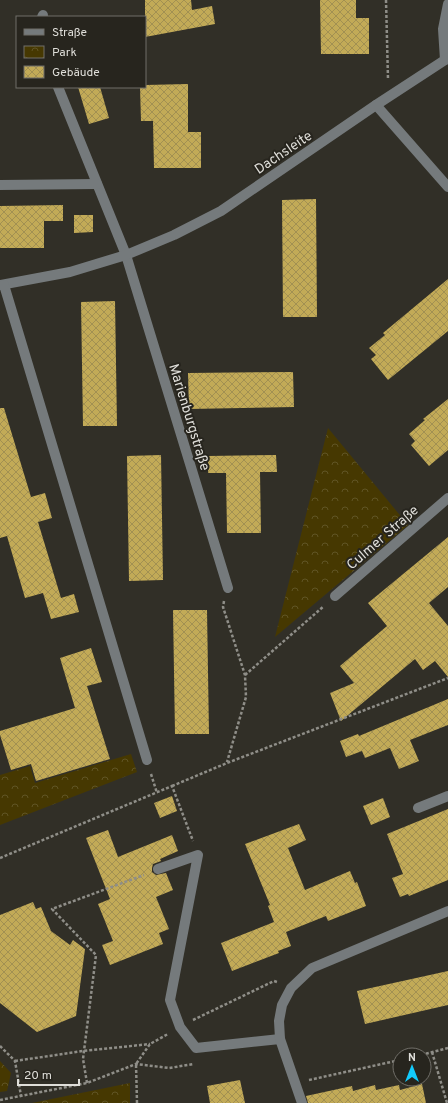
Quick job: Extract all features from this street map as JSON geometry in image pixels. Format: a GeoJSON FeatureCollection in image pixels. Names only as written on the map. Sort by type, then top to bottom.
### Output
{"type":"FeatureCollection","features":[{"type":"Feature","properties":{"kind":"street"},"geometry":{"type":"LineString","coordinates":[[446,59],[443,29],[448,4]]}},
{"type":"Feature","properties":{"kind":"street","name":"Dachsleite"},"geometry":{"type":"LineString","coordinates":[[2,285],[70,272],[126,255],[174,235],[221,211],[446,59]]}},
{"type":"Feature","properties":{"kind":"street"},"geometry":{"type":"LineString","coordinates":[[58,88],[126,255]]}},
{"type":"Feature","properties":{"kind":"street"},"geometry":{"type":"LineString","coordinates":[[376,105],[448,188]]}},
{"type":"Feature","properties":{"kind":"street"},"geometry":{"type":"LineString","coordinates":[[0,185],[97,184]]}},
{"type":"Feature","properties":{"kind":"street","name":"Marienburgstraße"},"geometry":{"type":"LineString","coordinates":[[126,255],[228,588]]}},
{"type":"Feature","properties":{"kind":"street"},"geometry":{"type":"LineString","coordinates":[[2,285],[147,760]]}},
{"type":"Feature","properties":{"kind":"street","name":"Culmer Straße"},"geometry":{"type":"LineString","coordinates":[[335,596],[448,498]]}},
{"type":"Feature","properties":{"kind":"street"},"geometry":{"type":"LineString","coordinates":[[418,808],[448,796]]}},
{"type":"Feature","properties":{"kind":"street"},"geometry":{"type":"LineString","coordinates":[[158,869],[198,854]]}},
{"type":"Feature","properties":{"kind":"street"},"geometry":{"type":"LineString","coordinates":[[198,854],[170,1000],[180,1027],[196,1048],[280,1040]]}},
{"type":"Feature","properties":{"kind":"street"},"geometry":{"type":"LineString","coordinates":[[302,1103],[280,1040],[279,1021],[282,1005],[291,988],[312,968],[448,911]]}},
{"type":"Feature","properties":{"kind":"path"},"geometry":{"type":"LineString","coordinates":[[386,0],[389,98]]}},
{"type":"Feature","properties":{"kind":"path"},"geometry":{"type":"LineString","coordinates":[[227,762],[246,697],[245,675],[223,607],[228,588]]}},
{"type":"Feature","properties":{"kind":"path"},"geometry":{"type":"LineString","coordinates":[[245,675],[335,596]]}},
{"type":"Feature","properties":{"kind":"path"},"geometry":{"type":"LineString","coordinates":[[0,858],[157,793],[227,762],[448,678]]}},
{"type":"Feature","properties":{"kind":"path"},"geometry":{"type":"LineString","coordinates":[[147,760],[157,793]]}},
{"type":"Feature","properties":{"kind":"path"},"geometry":{"type":"LineString","coordinates":[[172,786],[198,854]]}},
{"type":"Feature","properties":{"kind":"path"},"geometry":{"type":"LineString","coordinates":[[87,1083],[83,1062],[83,1051],[96,955],[52,909],[158,869]]}},
{"type":"Feature","properties":{"kind":"path"},"geometry":{"type":"LineString","coordinates":[[15,1061],[83,1051],[150,1044],[180,1027],[274,981],[291,988]]}},
{"type":"Feature","properties":{"kind":"path"},"geometry":{"type":"LineString","coordinates":[[0,1100],[87,1083],[136,1064],[150,1044]]}},
{"type":"Feature","properties":{"kind":"path"},"geometry":{"type":"LineString","coordinates":[[0,1046],[15,1061],[21,1096]]}},
{"type":"Feature","properties":{"kind":"path"},"geometry":{"type":"LineString","coordinates":[[447,1103],[432,1052],[448,1048]]}},
{"type":"Feature","properties":{"kind":"path"},"geometry":{"type":"LineString","coordinates":[[295,1084],[392,1062]]}},
{"type":"Feature","properties":{"kind":"path"},"geometry":{"type":"LineString","coordinates":[[136,1064],[137,1103]]}},
{"type":"Feature","properties":{"kind":"green space"},"geometry":{"type":"Polygon","coordinates":[[[328,428],[408,525],[275,637],[328,428]]]}},
{"type":"Feature","properties":{"kind":"green space"},"geometry":{"type":"Polygon","coordinates":[[[131,754],[137,772],[0,825],[0,775],[30,766],[35,783],[131,754]]]}},
{"type":"Feature","properties":{"kind":"green space"},"geometry":{"type":"Polygon","coordinates":[[[0,1061],[11,1073],[7,1091],[0,1092],[0,1061]]]}},
{"type":"Feature","properties":{"kind":"green space"},"geometry":{"type":"Polygon","coordinates":[[[130,1083],[130,1103],[32,1103],[130,1083]]]}},
{"type":"Feature","properties":{"kind":"building"},"geometry":{"type":"Polygon","coordinates":[[[145,0],[191,0],[192,10],[212,6],[215,24],[146,37],[145,0]]]}},
{"type":"Feature","properties":{"kind":"building"},"geometry":{"type":"Polygon","coordinates":[[[320,0],[356,0],[356,18],[369,18],[369,54],[321,54],[320,0]]]}},
{"type":"Feature","properties":{"kind":"building"},"geometry":{"type":"Polygon","coordinates":[[[188,84],[188,132],[201,132],[201,168],[154,168],[153,121],[141,121],[140,88],[146,88],[146,85],[188,84]]]}},
{"type":"Feature","properties":{"kind":"building"},"geometry":{"type":"Polygon","coordinates":[[[78,88],[100,88],[109,118],[89,124],[78,88]]]}},
{"type":"Feature","properties":{"kind":"building"},"geometry":{"type":"Polygon","coordinates":[[[316,199],[317,317],[283,317],[282,200],[316,199]]]}},
{"type":"Feature","properties":{"kind":"building"},"geometry":{"type":"Polygon","coordinates":[[[63,205],[63,221],[44,221],[44,248],[0,248],[0,206],[63,205]]]}},
{"type":"Feature","properties":{"kind":"building"},"geometry":{"type":"Polygon","coordinates":[[[74,215],[93,215],[93,232],[74,233],[74,215]]]}},
{"type":"Feature","properties":{"kind":"building"},"geometry":{"type":"Polygon","coordinates":[[[448,279],[448,331],[388,380],[371,359],[376,355],[369,348],[385,335],[383,333],[448,279]]]}},
{"type":"Feature","properties":{"kind":"building"},"geometry":{"type":"Polygon","coordinates":[[[115,301],[117,426],[83,426],[81,302],[115,301]]]}},
{"type":"Feature","properties":{"kind":"building"},"geometry":{"type":"Polygon","coordinates":[[[293,372],[294,407],[189,409],[188,373],[293,372]]]}},
{"type":"Feature","properties":{"kind":"building"},"geometry":{"type":"Polygon","coordinates":[[[448,399],[448,450],[429,466],[411,445],[415,441],[409,434],[425,420],[423,419],[448,399]]]}},
{"type":"Feature","properties":{"kind":"building"},"geometry":{"type":"Polygon","coordinates":[[[0,408],[4,408],[31,497],[45,493],[52,518],[38,522],[61,598],[74,594],[79,612],[51,619],[43,593],[25,598],[7,536],[0,538],[0,408]]]}},
{"type":"Feature","properties":{"kind":"building"},"geometry":{"type":"Polygon","coordinates":[[[161,455],[163,580],[129,581],[127,456],[161,455]]]}},
{"type":"Feature","properties":{"kind":"building"},"geometry":{"type":"Polygon","coordinates":[[[276,455],[277,472],[260,472],[261,533],[227,533],[226,473],[208,473],[208,456],[276,455]]]}},
{"type":"Feature","properties":{"kind":"building"},"geometry":{"type":"Polygon","coordinates":[[[448,537],[448,587],[429,603],[448,626],[448,677],[435,661],[423,670],[415,659],[341,721],[330,693],[354,683],[340,666],[387,626],[368,603],[448,537]]]}},
{"type":"Feature","properties":{"kind":"building"},"geometry":{"type":"Polygon","coordinates":[[[173,610],[207,610],[209,734],[175,734],[173,610]]]}},
{"type":"Feature","properties":{"kind":"building"},"geometry":{"type":"Polygon","coordinates":[[[91,648],[102,682],[87,686],[110,759],[36,781],[31,764],[11,770],[0,731],[75,708],[60,658],[91,648]]]}},
{"type":"Feature","properties":{"kind":"building"},"geometry":{"type":"Polygon","coordinates":[[[448,699],[448,725],[410,740],[419,761],[399,769],[390,748],[365,758],[362,751],[346,757],[340,741],[358,734],[359,736],[448,699]]]}},
{"type":"Feature","properties":{"kind":"building"},"geometry":{"type":"Polygon","coordinates":[[[172,796],[177,811],[160,818],[154,803],[172,796]]]}},
{"type":"Feature","properties":{"kind":"building"},"geometry":{"type":"Polygon","coordinates":[[[383,798],[390,817],[371,825],[363,806],[383,798]]]}},
{"type":"Feature","properties":{"kind":"building"},"geometry":{"type":"Polygon","coordinates":[[[448,809],[448,880],[409,896],[408,894],[400,897],[392,878],[403,874],[387,834],[448,809]]]}},
{"type":"Feature","properties":{"kind":"building"},"geometry":{"type":"Polygon","coordinates":[[[299,824],[306,840],[288,848],[305,890],[350,871],[355,883],[357,882],[366,906],[328,921],[326,916],[286,932],[291,946],[278,951],[279,953],[232,971],[221,943],[274,922],[268,906],[270,905],[245,844],[299,824]]]}},
{"type":"Feature","properties":{"kind":"building"},"geometry":{"type":"Polygon","coordinates":[[[108,830],[118,857],[172,835],[178,851],[160,859],[161,861],[153,864],[152,868],[152,872],[156,875],[166,873],[173,890],[156,897],[169,929],[159,933],[163,944],[110,965],[102,945],[113,941],[98,904],[110,899],[86,838],[108,830]]]}},
{"type":"Feature","properties":{"kind":"building"},"geometry":{"type":"Polygon","coordinates":[[[33,902],[36,909],[41,907],[51,931],[70,945],[73,940],[85,949],[76,1016],[37,1032],[0,1003],[0,915],[33,902]]]}},
{"type":"Feature","properties":{"kind":"building"},"geometry":{"type":"Polygon","coordinates":[[[448,971],[448,1005],[365,1024],[357,991],[448,971]]]}},
{"type":"Feature","properties":{"kind":"building"},"geometry":{"type":"Polygon","coordinates":[[[240,1080],[245,1103],[210,1103],[207,1086],[240,1080]]]}},
{"type":"Feature","properties":{"kind":"building"},"geometry":{"type":"Polygon","coordinates":[[[375,1085],[376,1090],[392,1087],[399,1087],[400,1090],[411,1087],[423,1087],[426,1103],[308,1103],[306,1096],[352,1086],[353,1091],[375,1085]]]}}]}
